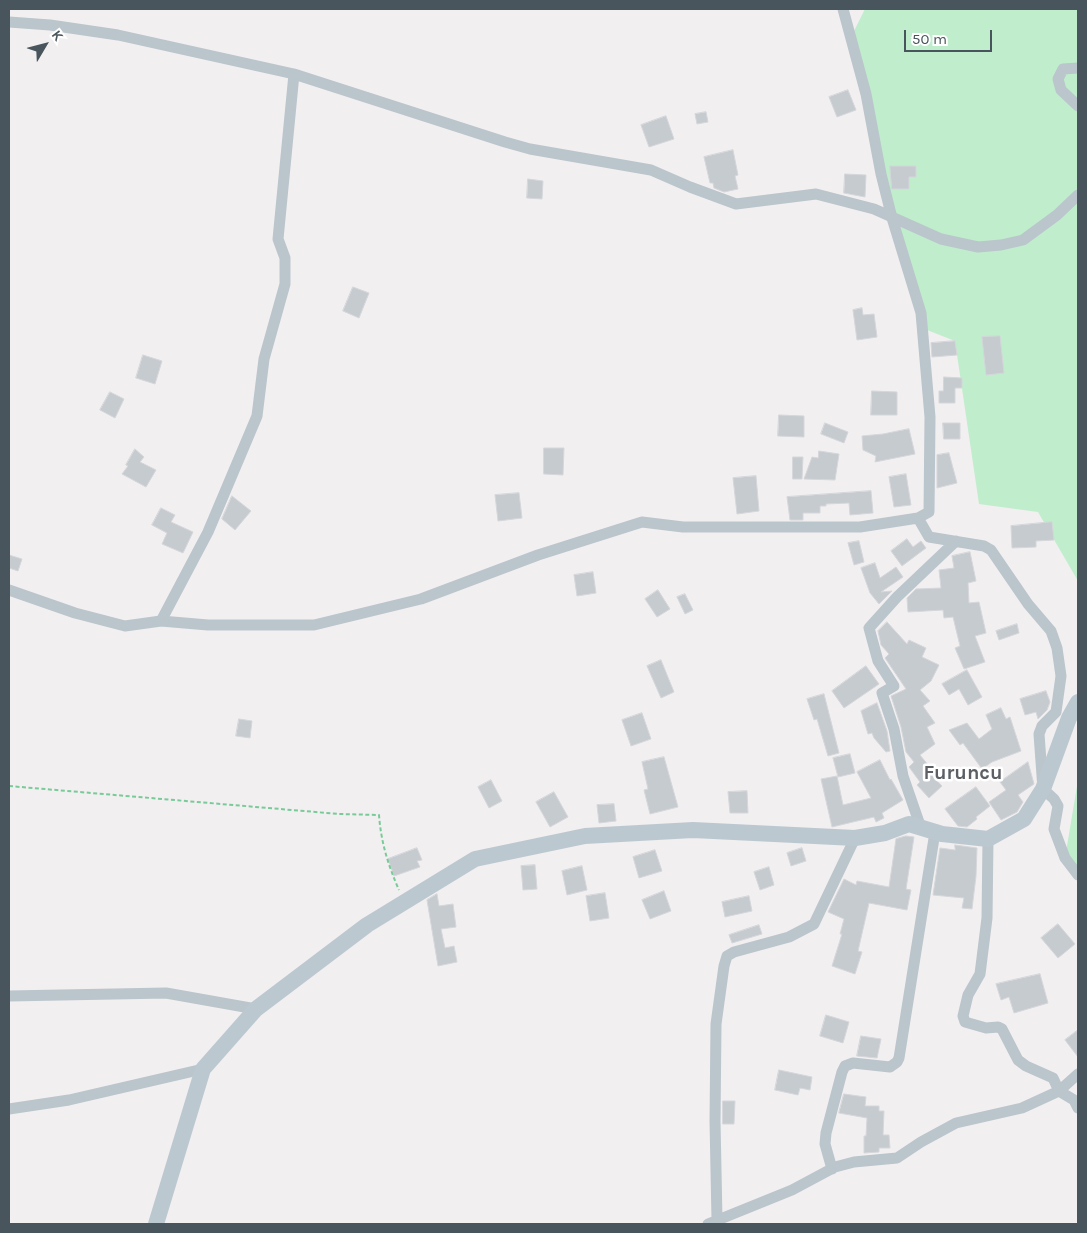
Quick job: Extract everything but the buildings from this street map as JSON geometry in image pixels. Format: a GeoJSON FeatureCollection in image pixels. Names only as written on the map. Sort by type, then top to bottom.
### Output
{"type":"FeatureCollection","features":[{"type":"Feature","properties":{"kind":"street"},"geometry":{"type":"LineString","coordinates":[[9,590],[75,613],[125,626],[162,621],[208,625],[314,625],[420,599],[538,555],[642,522],[683,527],[860,527],[918,518],[929,512],[930,417],[921,312],[892,218],[881,174],[866,94],[843,9]]}},
{"type":"Feature","properties":{"kind":"street"},"geometry":{"type":"LineString","coordinates":[[9,22],[50,25],[118,34],[294,74],[530,149],[652,170],[690,187],[736,204],[816,194],[874,209],[941,239],[978,247],[1002,245],[1023,240],[1057,215],[1078,195]]}},
{"type":"Feature","properties":{"kind":"street"},"geometry":{"type":"LineString","coordinates":[[1078,68],[1063,69],[1058,79],[1061,90],[1078,106]]}},
{"type":"Feature","properties":{"kind":"street"},"geometry":{"type":"LineString","coordinates":[[162,621],[208,532],[257,416],[264,359],[285,284],[285,258],[278,238],[294,74]]}},
{"type":"Feature","properties":{"kind":"street"},"geometry":{"type":"LineString","coordinates":[[918,518],[929,537],[984,546],[991,550],[1028,604],[1051,631],[1057,648],[1061,676],[1056,712],[1042,726],[1039,734],[1043,789],[1058,806],[1054,829],[1065,858],[1078,875]]}},
{"type":"Feature","properties":{"kind":"street"},"geometry":{"type":"LineString","coordinates":[[832,1169],[825,1144],[826,1133],[845,1066],[853,1063],[890,1067],[897,1062],[928,830],[903,776],[894,729],[882,693],[894,686],[878,661],[869,628],[897,596],[956,541]]}},
{"type":"Feature","properties":{"kind":"street"},"geometry":{"type":"LineString","coordinates":[[156,1224],[203,1069],[256,1009],[367,925],[475,860],[585,836],[693,830],[855,838],[885,834],[909,824],[942,834],[988,839],[1024,819],[1043,789],[1069,718],[1078,702]]}},
{"type":"Feature","properties":{"kind":"street"},"geometry":{"type":"LineString","coordinates":[[855,838],[814,924],[789,937],[734,952],[727,956],[716,1024],[712,1222],[792,1190],[832,1169],[854,1162],[897,1158],[920,1142],[956,1123],[1022,1108],[1059,1090],[1078,1074]]}},
{"type":"Feature","properties":{"kind":"street"},"geometry":{"type":"LineString","coordinates":[[988,839],[987,918],[980,974],[968,995],[963,1016],[966,1022],[986,1028],[998,1027],[1002,1029],[1018,1060],[1026,1066],[1053,1078],[1059,1090],[1074,1100],[1078,1108]]}},
{"type":"Feature","properties":{"kind":"street"},"geometry":{"type":"LineString","coordinates":[[9,996],[166,993],[256,1009]]}},
{"type":"Feature","properties":{"kind":"street"},"geometry":{"type":"LineString","coordinates":[[9,1109],[69,1100],[203,1069]]}},
{"type":"Feature","properties":{"kind":"path"},"geometry":{"type":"LineString","coordinates":[[9,786],[339,814],[379,815],[381,835],[389,867],[404,902]]}},
{"type":"Feature","properties":{"kind":"green space"},"geometry":{"type":"Polygon","coordinates":[[[865,9],[1078,9],[1078,581],[1038,512],[979,504],[955,341],[922,328],[851,37],[865,9]]]}},
{"type":"Feature","properties":{"kind":"green space"},"geometry":{"type":"Polygon","coordinates":[[[1078,780],[1078,869],[1065,858],[1078,780]]]}},
{"type":"Feature","properties":{"kind":"district","name":"Furuncu"},"geometry":{"type":"Point","coordinates":[963,773]}}]}
